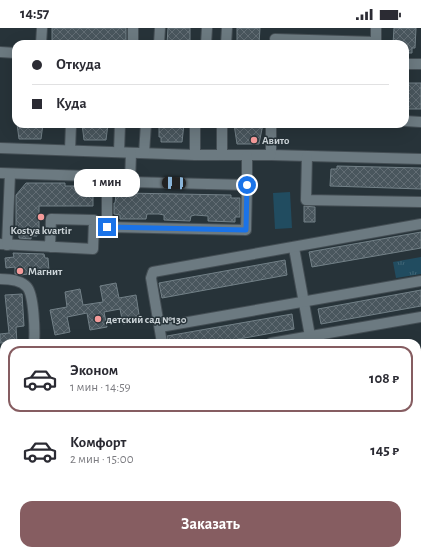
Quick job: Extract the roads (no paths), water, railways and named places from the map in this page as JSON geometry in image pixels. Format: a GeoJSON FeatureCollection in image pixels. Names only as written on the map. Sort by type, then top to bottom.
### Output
{"type":"FeatureCollection","features":[{"type":"Feature","properties":{"kind":"street"},"geometry":{"type":"LineString","coordinates":[[41,40],[42,28]]}},
{"type":"Feature","properties":{"kind":"street"},"geometry":{"type":"LineString","coordinates":[[133,28],[133,40]]}},
{"type":"Feature","properties":{"kind":"street"},"geometry":{"type":"LineString","coordinates":[[159,40],[160,28]]}},
{"type":"Feature","properties":{"kind":"street"},"geometry":{"type":"LineString","coordinates":[[206,28],[206,40]]}},
{"type":"Feature","properties":{"kind":"street"},"geometry":{"type":"LineString","coordinates":[[226,40],[227,28]]}},
{"type":"Feature","properties":{"kind":"street"},"geometry":{"type":"LineString","coordinates":[[275,28],[275,40]]}},
{"type":"Feature","properties":{"kind":"street"},"geometry":{"type":"LineString","coordinates":[[376,28],[376,40]]}},
{"type":"Feature","properties":{"kind":"street"},"geometry":{"type":"LineString","coordinates":[[0,52],[12,53]]}},
{"type":"Feature","properties":{"kind":"street"},"geometry":{"type":"LineString","coordinates":[[409,64],[421,64]]}},
{"type":"Feature","properties":{"kind":"street"},"geometry":{"type":"LineString","coordinates":[[409,121],[421,122]]}},
{"type":"Feature","properties":{"kind":"street"},"geometry":{"type":"LineString","coordinates":[[70,150],[71,128]]}},
{"type":"Feature","properties":{"kind":"street"},"geometry":{"type":"LineString","coordinates":[[119,152],[120,128]]}},
{"type":"Feature","properties":{"kind":"street"},"geometry":{"type":"LineString","coordinates":[[144,153],[146,128]]}},
{"type":"Feature","properties":{"kind":"street"},"geometry":{"type":"LineString","coordinates":[[195,128],[195,155]]}},
{"type":"Feature","properties":{"kind":"street"},"geometry":{"type":"LineString","coordinates":[[222,128],[222,155]]}},
{"type":"Feature","properties":{"kind":"street"},"geometry":{"type":"LineString","coordinates":[[271,128],[271,155]]}},
{"type":"Feature","properties":{"kind":"street"},"geometry":{"type":"LineString","coordinates":[[0,148],[195,155],[271,155],[421,159]]}},
{"type":"Feature","properties":{"kind":"street"},"geometry":{"type":"LineString","coordinates":[[130,182],[131,152]]}},
{"type":"Feature","properties":{"kind":"street"},"geometry":{"type":"LineString","coordinates":[[247,156],[247,185],[246,230],[107,227],[107,182],[247,185]]}},
{"type":"Feature","properties":{"kind":"street"},"geometry":{"type":"LineString","coordinates":[[307,156],[306,200],[421,202]]}},
{"type":"Feature","properties":{"kind":"street"},"geometry":{"type":"LineString","coordinates":[[50,247],[50,219],[94,220],[94,249],[3,245],[5,174],[88,176]]}},
{"type":"Feature","properties":{"kind":"street"},"geometry":{"type":"LineString","coordinates":[[162,339],[151,278],[153,272],[294,248],[421,224]]}},
{"type":"Feature","properties":{"kind":"street"},"geometry":{"type":"LineString","coordinates":[[294,248],[310,336]]}},
{"type":"Feature","properties":{"kind":"street"},"geometry":{"type":"LineString","coordinates":[[0,279],[12,279],[26,286],[31,294],[34,339]]}},
{"type":"Feature","properties":{"kind":"street"},"geometry":{"type":"LineString","coordinates":[[160,327],[421,281]]}},
{"type":"Feature","properties":{"kind":"street"},"geometry":{"type":"LineString","coordinates":[[293,339],[421,317]]}},
{"type":"Feature","properties":{"kind":"place","name":"Авито"},"geometry":{"type":"Point","coordinates":[254,140]}},
{"type":"Feature","properties":{"kind":"place","name":"Kostya kvartir"},"geometry":{"type":"Point","coordinates":[41,217]}},
{"type":"Feature","properties":{"kind":"place","name":"Магнит"},"geometry":{"type":"Point","coordinates":[20,271]}},
{"type":"Feature","properties":{"kind":"place","name":"детский сад №130"},"geometry":{"type":"Point","coordinates":[98,319]}}]}
